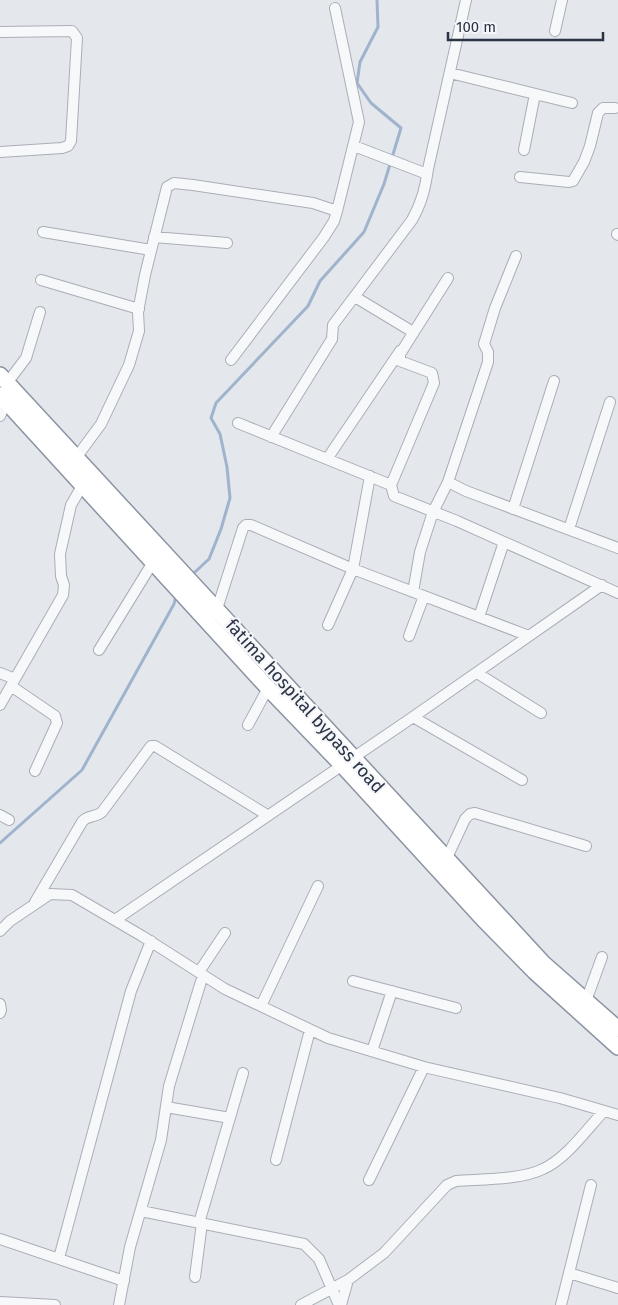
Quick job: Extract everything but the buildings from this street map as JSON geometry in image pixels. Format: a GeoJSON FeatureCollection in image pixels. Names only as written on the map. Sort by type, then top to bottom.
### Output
{"type":"FeatureCollection","features":[{"type":"Feature","properties":{"kind":"highway","name":"fatima hospital bypass road"},"geometry":{"type":"LineString","coordinates":[[3,394],[217,609],[268,688],[347,761],[483,919],[535,972],[582,1007],[618,1029]]}},
{"type":"Feature","properties":{"kind":"highway","name":"fatima hospital bypass road"},"geometry":{"type":"LineString","coordinates":[[72,464],[82,486],[153,562],[246,653],[347,761],[446,860],[544,964],[618,1047]]}},
{"type":"Feature","properties":{"kind":"street"},"geometry":{"type":"LineString","coordinates":[[271,437],[332,339],[333,325],[412,220],[425,192],[427,174],[466,0]]}},
{"type":"Feature","properties":{"kind":"street"},"geometry":{"type":"LineString","coordinates":[[555,31],[562,0]]}},
{"type":"Feature","properties":{"kind":"street"},"geometry":{"type":"LineString","coordinates":[[231,360],[324,237],[334,220],[359,122],[335,8]]}},
{"type":"Feature","properties":{"kind":"street"},"geometry":{"type":"LineString","coordinates":[[0,32],[72,31],[77,38],[71,140],[68,146],[0,152]]}},
{"type":"Feature","properties":{"kind":"street"},"geometry":{"type":"LineString","coordinates":[[450,73],[572,103]]}},
{"type":"Feature","properties":{"kind":"street"},"geometry":{"type":"LineString","coordinates":[[524,150],[535,94]]}},
{"type":"Feature","properties":{"kind":"street"},"geometry":{"type":"LineString","coordinates":[[520,178],[573,181],[588,153],[598,112],[603,108],[617,105]]}},
{"type":"Feature","properties":{"kind":"street"},"geometry":{"type":"LineString","coordinates":[[354,146],[427,174]]}},
{"type":"Feature","properties":{"kind":"street"},"geometry":{"type":"LineString","coordinates":[[72,464],[101,424],[129,365],[140,331],[139,309],[151,250],[167,187],[174,184],[312,203],[336,211]]}},
{"type":"Feature","properties":{"kind":"street"},"geometry":{"type":"LineString","coordinates":[[43,232],[151,250]]}},
{"type":"Feature","properties":{"kind":"street"},"geometry":{"type":"LineString","coordinates":[[154,237],[228,243]]}},
{"type":"Feature","properties":{"kind":"street"},"geometry":{"type":"LineString","coordinates":[[413,592],[420,552],[433,512],[448,482],[488,362],[488,352],[484,344],[489,326],[516,256]]}},
{"type":"Feature","properties":{"kind":"street"},"geometry":{"type":"LineString","coordinates":[[327,459],[448,278]]}},
{"type":"Feature","properties":{"kind":"street"},"geometry":{"type":"LineString","coordinates":[[41,280],[139,309]]}},
{"type":"Feature","properties":{"kind":"street"},"geometry":{"type":"LineString","coordinates":[[354,296],[413,332]]}},
{"type":"Feature","properties":{"kind":"street"},"geometry":{"type":"LineString","coordinates":[[3,394],[24,362],[40,312]]}},
{"type":"Feature","properties":{"kind":"street"},"geometry":{"type":"LineString","coordinates":[[402,348],[400,362],[432,373],[434,386],[391,485],[394,496],[602,585],[616,589]]}},
{"type":"Feature","properties":{"kind":"street"},"geometry":{"type":"LineString","coordinates":[[513,509],[554,381]]}},
{"type":"Feature","properties":{"kind":"street"},"geometry":{"type":"LineString","coordinates":[[569,529],[610,402]]}},
{"type":"Feature","properties":{"kind":"street"},"geometry":{"type":"LineString","coordinates":[[238,423],[391,485]]}},
{"type":"Feature","properties":{"kind":"street"},"geometry":{"type":"LineString","coordinates":[[328,625],[353,568],[370,476]]}},
{"type":"Feature","properties":{"kind":"street"},"geometry":{"type":"LineString","coordinates":[[448,482],[466,491],[618,548]]}},
{"type":"Feature","properties":{"kind":"street"},"geometry":{"type":"LineString","coordinates":[[0,705],[65,590],[61,576],[60,554],[70,505],[82,486]]}},
{"type":"Feature","properties":{"kind":"street"},"geometry":{"type":"LineString","coordinates":[[217,609],[243,528],[246,525],[251,525],[413,592],[529,636]]}},
{"type":"Feature","properties":{"kind":"street"},"geometry":{"type":"LineString","coordinates":[[479,617],[504,542]]}},
{"type":"Feature","properties":{"kind":"street"},"geometry":{"type":"LineString","coordinates":[[99,650],[153,562]]}},
{"type":"Feature","properties":{"kind":"street"},"geometry":{"type":"LineString","coordinates":[[115,920],[414,717],[602,585]]}},
{"type":"Feature","properties":{"kind":"street"},"geometry":{"type":"LineString","coordinates":[[409,636],[424,596]]}},
{"type":"Feature","properties":{"kind":"street"},"geometry":{"type":"LineString","coordinates":[[0,673],[57,719],[58,722],[35,771]]}},
{"type":"Feature","properties":{"kind":"street"},"geometry":{"type":"LineString","coordinates":[[477,673],[541,713]]}},
{"type":"Feature","properties":{"kind":"street"},"geometry":{"type":"LineString","coordinates":[[248,724],[268,688]]}},
{"type":"Feature","properties":{"kind":"street"},"geometry":{"type":"LineString","coordinates":[[414,717],[522,780]]}},
{"type":"Feature","properties":{"kind":"street"},"geometry":{"type":"LineString","coordinates":[[34,906],[82,822],[88,817],[96,816],[102,812],[151,746],[155,746],[268,815]]}},
{"type":"Feature","properties":{"kind":"street"},"geometry":{"type":"LineString","coordinates":[[446,860],[465,818],[475,813],[586,846]]}},
{"type":"Feature","properties":{"kind":"street"},"geometry":{"type":"LineString","coordinates":[[261,1006],[318,886]]}},
{"type":"Feature","properties":{"kind":"street"},"geometry":{"type":"LineString","coordinates":[[0,931],[10,921],[50,894],[72,895],[151,941],[225,990],[328,1038],[424,1067],[560,1098],[618,1115]]}},
{"type":"Feature","properties":{"kind":"street"},"geometry":{"type":"LineString","coordinates":[[119,1305],[130,1248],[161,1140],[169,1086],[201,973],[226,933]]}},
{"type":"Feature","properties":{"kind":"street"},"geometry":{"type":"LineString","coordinates":[[59,1258],[131,992],[151,941]]}},
{"type":"Feature","properties":{"kind":"street"},"geometry":{"type":"LineString","coordinates":[[582,1007],[602,957]]}},
{"type":"Feature","properties":{"kind":"street"},"geometry":{"type":"LineString","coordinates":[[353,981],[456,1008]]}},
{"type":"Feature","properties":{"kind":"street"},"geometry":{"type":"LineString","coordinates":[[372,1051],[392,991]]}},
{"type":"Feature","properties":{"kind":"street"},"geometry":{"type":"LineString","coordinates":[[0,1004],[2,1010],[0,1013]]}},
{"type":"Feature","properties":{"kind":"street"},"geometry":{"type":"LineString","coordinates":[[276,1160],[310,1030]]}},
{"type":"Feature","properties":{"kind":"street"},"geometry":{"type":"LineString","coordinates":[[369,1180],[424,1067]]}},
{"type":"Feature","properties":{"kind":"street"},"geometry":{"type":"LineString","coordinates":[[195,1277],[200,1223],[243,1073]]}},
{"type":"Feature","properties":{"kind":"street"},"geometry":{"type":"LineString","coordinates":[[166,1106],[230,1118]]}},
{"type":"Feature","properties":{"kind":"street"},"geometry":{"type":"LineString","coordinates":[[301,1305],[348,1280],[384,1253],[446,1185],[456,1181],[523,1175],[543,1169],[564,1154],[604,1111]]}},
{"type":"Feature","properties":{"kind":"street"},"geometry":{"type":"LineString","coordinates":[[561,1305],[591,1185]]}},
{"type":"Feature","properties":{"kind":"street"},"geometry":{"type":"LineString","coordinates":[[141,1211],[304,1244],[319,1259],[331,1289],[340,1305]]}},
{"type":"Feature","properties":{"kind":"street"},"geometry":{"type":"LineString","coordinates":[[0,1239],[124,1280]]}},
{"type":"Feature","properties":{"kind":"street"},"geometry":{"type":"LineString","coordinates":[[569,1273],[618,1288]]}},
{"type":"Feature","properties":{"kind":"street"},"geometry":{"type":"LineString","coordinates":[[340,1305],[348,1280]]}},
{"type":"Feature","properties":{"kind":"street"},"geometry":{"type":"LineString","coordinates":[[0,1302],[55,1305]]}},
{"type":"Feature","properties":{"kind":"waterway"},"geometry":{"type":"LineString","coordinates":[[195,572],[209,559],[221,529],[230,498],[227,467],[220,434],[211,418],[216,403],[308,306],[320,281],[364,232],[384,184],[401,128],[371,103],[357,83],[360,62],[378,27],[377,0]]}},
{"type":"Feature","properties":{"kind":"waterway"},"geometry":{"type":"LineString","coordinates":[[0,843],[82,770],[174,604],[176,596]]}}]}
